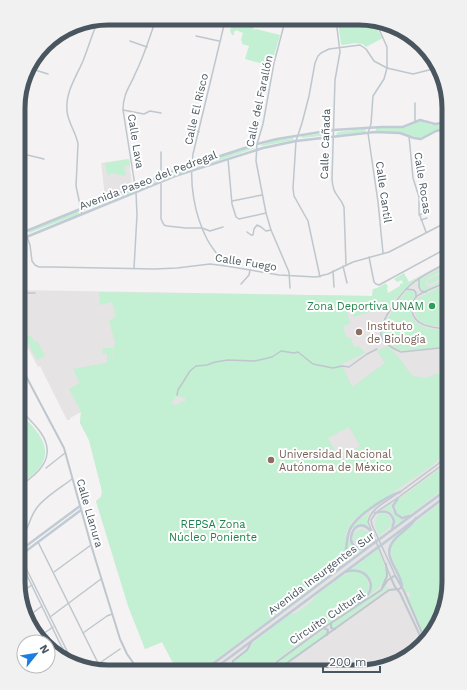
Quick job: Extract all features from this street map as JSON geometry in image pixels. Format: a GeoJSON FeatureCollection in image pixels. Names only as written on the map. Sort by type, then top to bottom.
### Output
{"type":"FeatureCollection","features":[{"type":"Feature","properties":{"kind":"main road","name":"Avenida Paseo del Pedregal"},"geometry":{"type":"LineString","coordinates":[[25,231],[161,176],[257,144],[298,135],[334,130],[403,127],[422,120],[434,124],[442,123]]}},
{"type":"Feature","properties":{"kind":"main road","name":"Avenida Paseo del Pedregal"},"geometry":{"type":"LineString","coordinates":[[27,236],[161,181],[256,149],[296,141],[368,133],[400,132],[416,139],[421,139],[442,130]]}},
{"type":"Feature","properties":{"kind":"main road"},"geometry":{"type":"LineString","coordinates":[[336,572],[345,558],[349,532],[354,522],[388,498],[400,492]]}},
{"type":"Feature","properties":{"kind":"main road","name":"Avenida Insurgentes Sur"},"geometry":{"type":"LineString","coordinates":[[211,665],[442,493]]}},
{"type":"Feature","properties":{"kind":"main road"},"geometry":{"type":"LineString","coordinates":[[398,498],[393,507],[395,513],[399,516],[406,517],[417,512]]}},
{"type":"Feature","properties":{"kind":"main road","name":"Avenida Insurgentes Sur"},"geometry":{"type":"LineString","coordinates":[[219,665],[442,499]]}},
{"type":"Feature","properties":{"kind":"main road"},"geometry":{"type":"LineString","coordinates":[[25,547],[80,506]]}},
{"type":"Feature","properties":{"kind":"main road"},"geometry":{"type":"LineString","coordinates":[[25,550],[54,531],[81,510]]}},
{"type":"Feature","properties":{"kind":"main road"},"geometry":{"type":"LineString","coordinates":[[375,513],[384,511],[388,512],[392,516],[394,524],[389,532]]}},
{"type":"Feature","properties":{"kind":"main road"},"geometry":{"type":"LineString","coordinates":[[402,587],[390,555],[389,548],[394,540],[411,525],[416,518]]}},
{"type":"Feature","properties":{"kind":"main road"},"geometry":{"type":"LineString","coordinates":[[368,548],[362,549],[354,546],[351,539],[351,534],[355,528],[362,526],[367,527],[372,533]]}},
{"type":"Feature","properties":{"kind":"main road"},"geometry":{"type":"LineString","coordinates":[[51,527],[54,531]]}},
{"type":"Feature","properties":{"kind":"main road"},"geometry":{"type":"LineString","coordinates":[[345,572],[354,570],[360,571],[370,582],[368,594],[355,607]]}},
{"type":"Feature","properties":{"kind":"street","name":"Calle Lava"},"geometry":{"type":"LineString","coordinates":[[134,268],[137,215],[136,192],[123,110],[124,95],[136,72],[154,25]]}},
{"type":"Feature","properties":{"kind":"street","name":"Calle El Risco"},"geometry":{"type":"LineString","coordinates":[[224,25],[191,165],[194,199],[202,228],[224,266]]}},
{"type":"Feature","properties":{"kind":"street","name":"Calle del Farallón"},"geometry":{"type":"LineString","coordinates":[[284,25],[274,63],[263,124],[256,149],[257,168],[266,213],[271,230],[287,265],[290,276],[290,288]]}},
{"type":"Feature","properties":{"kind":"street","name":"Calle Cañada"},"geometry":{"type":"LineString","coordinates":[[337,25],[340,48],[335,80],[332,184],[334,193],[341,200],[344,207],[344,265],[347,283]]}},
{"type":"Feature","properties":{"kind":"street"},"geometry":{"type":"LineString","coordinates":[[82,214],[76,186],[77,137],[70,125],[66,103],[96,26]]}},
{"type":"Feature","properties":{"kind":"street"},"geometry":{"type":"LineString","coordinates":[[368,133],[371,124],[373,96],[384,79],[387,68],[386,42],[379,28]]}},
{"type":"Feature","properties":{"kind":"street"},"geometry":{"type":"LineString","coordinates":[[196,36],[220,42]]}},
{"type":"Feature","properties":{"kind":"street"},"geometry":{"type":"LineString","coordinates":[[130,41],[146,47]]}},
{"type":"Feature","properties":{"kind":"street"},"geometry":{"type":"LineString","coordinates":[[320,277],[308,221],[294,196],[293,188],[296,141],[309,96],[315,63],[318,56],[325,51],[360,45],[366,49],[374,61],[387,68],[413,74],[432,69]]}},
{"type":"Feature","properties":{"kind":"street"},"geometry":{"type":"LineString","coordinates":[[34,70],[48,74]]}},
{"type":"Feature","properties":{"kind":"street"},"geometry":{"type":"LineString","coordinates":[[27,93],[30,80]]}},
{"type":"Feature","properties":{"kind":"street"},"geometry":{"type":"LineString","coordinates":[[415,104],[415,122]]}},
{"type":"Feature","properties":{"kind":"street"},"geometry":{"type":"LineString","coordinates":[[123,110],[144,114],[150,111],[161,113]]}},
{"type":"Feature","properties":{"kind":"street"},"geometry":{"type":"LineString","coordinates":[[192,129],[198,132]]}},
{"type":"Feature","properties":{"kind":"street","name":"Calle Cantil"},"geometry":{"type":"LineString","coordinates":[[368,133],[378,202],[383,254]]}},
{"type":"Feature","properties":{"kind":"street","name":"Calle Rocas"},"geometry":{"type":"LineString","coordinates":[[409,136],[413,178],[419,197],[419,215],[426,232]]}},
{"type":"Feature","properties":{"kind":"street"},"geometry":{"type":"LineString","coordinates":[[161,152],[161,176]]}},
{"type":"Feature","properties":{"kind":"street"},"geometry":{"type":"LineString","coordinates":[[25,154],[44,159]]}},
{"type":"Feature","properties":{"kind":"street"},"geometry":{"type":"LineString","coordinates":[[228,158],[232,207],[237,218],[266,213]]}},
{"type":"Feature","properties":{"kind":"street"},"geometry":{"type":"LineString","coordinates":[[161,181],[161,219],[164,225],[186,228],[202,228],[210,231],[222,228]]}},
{"type":"Feature","properties":{"kind":"street"},"geometry":{"type":"LineString","coordinates":[[232,201],[262,195]]}},
{"type":"Feature","properties":{"kind":"street"},"geometry":{"type":"LineString","coordinates":[[419,215],[424,213]]}},
{"type":"Feature","properties":{"kind":"street"},"geometry":{"type":"LineString","coordinates":[[420,220],[428,218]]}},
{"type":"Feature","properties":{"kind":"street","name":"Calle Fuego"},"geometry":{"type":"LineString","coordinates":[[25,231],[30,245],[32,260],[35,265],[39,267],[173,268],[210,264],[290,276],[320,277],[333,272],[344,265],[383,254],[398,248],[442,224]]}},
{"type":"Feature","properties":{"kind":"street"},"geometry":{"type":"LineString","coordinates":[[247,232],[253,235],[254,229],[257,225],[266,231],[271,230]]}},
{"type":"Feature","properties":{"kind":"street"},"geometry":{"type":"LineString","coordinates":[[369,257],[374,282],[379,285],[442,251]]}},
{"type":"Feature","properties":{"kind":"street"},"geometry":{"type":"LineString","coordinates":[[442,266],[419,279],[406,289],[395,303],[382,327],[381,334],[383,340],[394,349],[404,352],[442,348]]}},
{"type":"Feature","properties":{"kind":"street"},"geometry":{"type":"LineString","coordinates":[[241,284],[249,275],[250,270]]}},
{"type":"Feature","properties":{"kind":"street"},"geometry":{"type":"LineString","coordinates":[[333,272],[334,287]]}},
{"type":"Feature","properties":{"kind":"street"},"geometry":{"type":"LineString","coordinates":[[419,279],[418,287],[426,292]]}},
{"type":"Feature","properties":{"kind":"street"},"geometry":{"type":"LineString","coordinates":[[442,284],[416,298],[412,304],[412,310],[417,320],[426,326],[442,328]]}},
{"type":"Feature","properties":{"kind":"street"},"geometry":{"type":"LineString","coordinates":[[406,289],[414,290],[416,293],[416,298]]}},
{"type":"Feature","properties":{"kind":"street"},"geometry":{"type":"LineString","coordinates":[[25,292],[35,293]]}},
{"type":"Feature","properties":{"kind":"street"},"geometry":{"type":"LineString","coordinates":[[177,395],[178,390],[190,371],[196,366],[228,360],[255,361],[272,357],[280,351],[294,353],[298,352],[313,364],[332,368],[342,366],[349,367],[366,354],[377,349]]}},
{"type":"Feature","properties":{"kind":"street","name":"Calle Llanura"},"geometry":{"type":"LineString","coordinates":[[25,374],[66,453],[91,545],[121,644],[135,665]]}},
{"type":"Feature","properties":{"kind":"street"},"geometry":{"type":"LineString","coordinates":[[25,416],[42,434],[46,442],[47,451],[45,462],[40,470],[35,476],[25,483]]}},
{"type":"Feature","properties":{"kind":"street"},"geometry":{"type":"LineString","coordinates":[[46,468],[66,453]]}},
{"type":"Feature","properties":{"kind":"street"},"geometry":{"type":"LineString","coordinates":[[421,637],[400,593],[395,587],[368,522],[371,513],[442,460]]}},
{"type":"Feature","properties":{"kind":"street"},"geometry":{"type":"LineString","coordinates":[[423,635],[371,520],[375,513],[442,465]]}},
{"type":"Feature","properties":{"kind":"street"},"geometry":{"type":"LineString","coordinates":[[25,533],[38,506],[72,479]]}},
{"type":"Feature","properties":{"kind":"street"},"geometry":{"type":"LineString","coordinates":[[38,542],[98,664],[120,649]]}},
{"type":"Feature","properties":{"kind":"street"},"geometry":{"type":"LineString","coordinates":[[53,573],[91,545]]}},
{"type":"Feature","properties":{"kind":"street"},"geometry":{"type":"LineString","coordinates":[[381,590],[387,576],[386,564]]}},
{"type":"Feature","properties":{"kind":"street"},"geometry":{"type":"LineString","coordinates":[[25,567],[65,653]]}},
{"type":"Feature","properties":{"kind":"street"},"geometry":{"type":"LineString","coordinates":[[391,578],[396,577]]}},
{"type":"Feature","properties":{"kind":"street","name":"Circuito Cultural"},"geometry":{"type":"LineString","coordinates":[[276,663],[323,628],[388,586],[388,580],[391,578]]}},
{"type":"Feature","properties":{"kind":"street"},"geometry":{"type":"LineString","coordinates":[[49,618],[101,579]]}},
{"type":"Feature","properties":{"kind":"street"},"geometry":{"type":"LineString","coordinates":[[25,589],[33,584]]}},
{"type":"Feature","properties":{"kind":"street"},"geometry":{"type":"LineString","coordinates":[[33,584],[42,606],[69,655]]}},
{"type":"Feature","properties":{"kind":"street"},"geometry":{"type":"LineString","coordinates":[[388,586],[389,590],[397,590],[402,587]]}},
{"type":"Feature","properties":{"kind":"street","name":"Circuito Cultural"},"geometry":{"type":"LineString","coordinates":[[285,665],[389,590]]}},
{"type":"Feature","properties":{"kind":"street"},"geometry":{"type":"LineString","coordinates":[[31,614],[42,606]]}},
{"type":"Feature","properties":{"kind":"street"},"geometry":{"type":"LineString","coordinates":[[83,634],[112,614]]}},
{"type":"Feature","properties":{"kind":"street"},"geometry":{"type":"LineString","coordinates":[[332,622],[330,626],[333,629],[336,628]]}},
{"type":"Feature","properties":{"kind":"street"},"geometry":{"type":"LineString","coordinates":[[43,634],[53,627]]}},
{"type":"Feature","properties":{"kind":"street"},"geometry":{"type":"LineString","coordinates":[[323,628],[328,630],[327,636]]}},
{"type":"Feature","properties":{"kind":"street"},"geometry":{"type":"LineString","coordinates":[[232,665],[234,659],[249,647],[253,639]]}},
{"type":"Feature","properties":{"kind":"shaded area"},"geometry":{"type":"Polygon","coordinates":[[[129,159],[132,185],[105,196],[101,163],[129,159]]]}},
{"type":"Feature","properties":{"kind":"shaded area","name":"Universidad Nacional Autónoma de México"},"geometry":{"type":"Polygon","coordinates":[[[442,264],[442,587],[436,614],[425,632],[418,641],[391,659],[359,665],[175,665],[162,642],[145,649],[117,569],[96,501],[101,497],[102,491],[89,440],[80,423],[81,412],[70,418],[70,420],[67,420],[40,366],[38,367],[28,348],[25,350],[25,290],[372,296],[373,289],[385,295],[442,264]]]}},
{"type":"Feature","properties":{"kind":"green space"},"geometry":{"type":"Polygon","coordinates":[[[232,25],[255,25],[253,30],[256,29],[280,35],[271,66],[245,59],[249,46],[242,44],[241,40],[243,33],[236,30],[234,35],[232,35],[230,31],[232,25]]]}},
{"type":"Feature","properties":{"kind":"green space"},"geometry":{"type":"Polygon","coordinates":[[[338,25],[359,25],[376,27],[383,38],[366,47],[363,44],[355,43],[341,44],[338,25]]]}},
{"type":"Feature","properties":{"kind":"green space"},"geometry":{"type":"Polygon","coordinates":[[[420,121],[432,125],[442,125],[442,128],[419,138],[400,132],[376,132],[376,128],[405,128],[420,121]]]}},
{"type":"Feature","properties":{"kind":"green space"},"geometry":{"type":"Polygon","coordinates":[[[366,130],[365,132],[336,134],[338,132],[366,130]]]}},
{"type":"Feature","properties":{"kind":"green space"},"geometry":{"type":"Polygon","coordinates":[[[329,133],[330,135],[301,138],[302,136],[329,133]]]}},
{"type":"Feature","properties":{"kind":"green space"},"geometry":{"type":"Polygon","coordinates":[[[293,138],[294,140],[262,146],[260,145],[276,140],[293,138]]]}},
{"type":"Feature","properties":{"kind":"green space"},"geometry":{"type":"Polygon","coordinates":[[[254,146],[255,148],[253,149],[196,168],[194,167],[194,165],[254,146]]]}},
{"type":"Feature","properties":{"kind":"green space"},"geometry":{"type":"Polygon","coordinates":[[[129,159],[130,165],[124,166],[126,176],[111,173],[108,177],[105,163],[129,159]]]}},
{"type":"Feature","properties":{"kind":"green space"},"geometry":{"type":"Polygon","coordinates":[[[187,168],[189,169],[188,170],[139,188],[139,186],[187,168]]]}},
{"type":"Feature","properties":{"kind":"green space"},"geometry":{"type":"Polygon","coordinates":[[[130,190],[131,192],[83,211],[83,209],[130,190]]]}},
{"type":"Feature","properties":{"kind":"green space"},"geometry":{"type":"Polygon","coordinates":[[[78,211],[79,214],[29,233],[29,231],[78,211]]]}},
{"type":"Feature","properties":{"kind":"green space"},"geometry":{"type":"Polygon","coordinates":[[[442,268],[442,271],[427,279],[425,283],[430,287],[442,281],[442,282],[425,291],[420,288],[419,280],[442,268]]]}},
{"type":"Feature","properties":{"kind":"green space","name":"REPSA Zona Núcleo Poniente"},"geometry":{"type":"Polygon","coordinates":[[[404,273],[409,282],[424,274],[403,290],[392,304],[354,317],[350,305],[346,306],[350,324],[343,326],[346,337],[351,338],[354,347],[358,346],[365,353],[342,364],[352,387],[385,363],[377,351],[388,346],[398,356],[412,376],[428,378],[429,376],[433,377],[433,374],[442,374],[442,457],[430,467],[352,521],[346,533],[345,552],[340,565],[330,574],[311,588],[302,590],[291,599],[285,608],[208,665],[175,665],[162,642],[145,649],[128,606],[96,501],[101,497],[102,491],[89,440],[80,423],[81,412],[69,389],[80,383],[73,369],[107,363],[107,354],[102,353],[103,348],[113,348],[112,360],[115,342],[109,321],[116,317],[112,302],[100,305],[99,292],[372,296],[373,289],[386,283],[388,293],[403,283],[402,280],[397,282],[394,279],[404,273]],[[175,396],[172,404],[180,404],[181,401],[185,402],[185,398],[175,396]],[[349,427],[328,438],[339,458],[360,446],[349,427]]]}},
{"type":"Feature","properties":{"kind":"green space"},"geometry":{"type":"Polygon","coordinates":[[[442,274],[442,278],[430,284],[427,283],[427,280],[442,274]]]}},
{"type":"Feature","properties":{"kind":"green space","name":"Zona Deportiva UNAM"},"geometry":{"type":"Polygon","coordinates":[[[442,286],[442,327],[432,326],[419,320],[415,313],[415,306],[418,298],[442,286]]]}},
{"type":"Feature","properties":{"kind":"green space"},"geometry":{"type":"Polygon","coordinates":[[[407,290],[413,291],[415,293],[411,309],[412,316],[415,321],[424,327],[442,330],[442,347],[404,351],[396,349],[385,340],[382,335],[383,328],[397,302],[407,290]]]}},
{"type":"Feature","properties":{"kind":"green space"},"geometry":{"type":"Polygon","coordinates":[[[30,335],[34,341],[38,342],[45,356],[37,360],[25,337],[30,335]]]}},
{"type":"Feature","properties":{"kind":"green space"},"geometry":{"type":"Polygon","coordinates":[[[25,418],[37,431],[45,447],[45,455],[42,463],[32,476],[25,481],[25,418]]]}},
{"type":"Feature","properties":{"kind":"green space"},"geometry":{"type":"Polygon","coordinates":[[[442,467],[442,490],[407,516],[400,515],[396,512],[395,504],[398,500],[442,467]]]}},
{"type":"Feature","properties":{"kind":"green space"},"geometry":{"type":"Polygon","coordinates":[[[442,502],[442,587],[436,614],[424,633],[409,601],[408,598],[411,596],[409,592],[406,592],[390,549],[394,541],[442,502]]]}},
{"type":"Feature","properties":{"kind":"green space"},"geometry":{"type":"Polygon","coordinates":[[[393,503],[391,507],[394,514],[405,519],[395,525],[393,515],[389,511],[383,509],[393,503]]]}},
{"type":"Feature","properties":{"kind":"green space"},"geometry":{"type":"Polygon","coordinates":[[[370,512],[367,518],[368,526],[358,525],[350,530],[357,521],[370,512]]]}},
{"type":"Feature","properties":{"kind":"green space"},"geometry":{"type":"Polygon","coordinates":[[[384,513],[390,517],[392,524],[379,536],[375,522],[379,514],[384,513]]]}},
{"type":"Feature","properties":{"kind":"green space"},"geometry":{"type":"Polygon","coordinates":[[[361,529],[368,532],[373,541],[367,545],[360,546],[355,544],[353,537],[355,532],[361,529]]]}},
{"type":"Feature","properties":{"kind":"green space"},"geometry":{"type":"Polygon","coordinates":[[[349,539],[352,546],[361,550],[344,563],[349,539]]]}},
{"type":"Feature","properties":{"kind":"green space"},"geometry":{"type":"Polygon","coordinates":[[[378,549],[386,571],[386,576],[381,586],[367,597],[371,586],[369,576],[361,570],[352,569],[378,549]]]}},
{"type":"Feature","properties":{"kind":"green space"},"geometry":{"type":"Polygon","coordinates":[[[351,572],[360,572],[366,576],[369,587],[368,592],[350,609],[324,626],[310,631],[301,637],[301,642],[271,665],[234,665],[234,662],[249,649],[254,642],[289,615],[296,613],[311,602],[319,593],[340,577],[351,572]]]}},
{"type":"Feature","properties":{"kind":"green space"},"geometry":{"type":"Polygon","coordinates":[[[387,586],[389,588],[334,628],[332,627],[332,624],[387,586]]]}},
{"type":"Feature","properties":{"kind":"green space"},"geometry":{"type":"Polygon","coordinates":[[[325,629],[327,633],[322,639],[283,665],[277,665],[279,661],[325,629]]]}},
{"type":"Feature","properties":{"kind":"place","name":"Zona Deportiva UNAM"},"geometry":{"type":"Point","coordinates":[432,306]}},
{"type":"Feature","properties":{"kind":"place","name":"Instituto de Biología"},"geometry":{"type":"Point","coordinates":[359,332]}},
{"type":"Feature","properties":{"kind":"place","name":"Universidad Nacional Autónoma de México"},"geometry":{"type":"Point","coordinates":[271,460]}}]}
